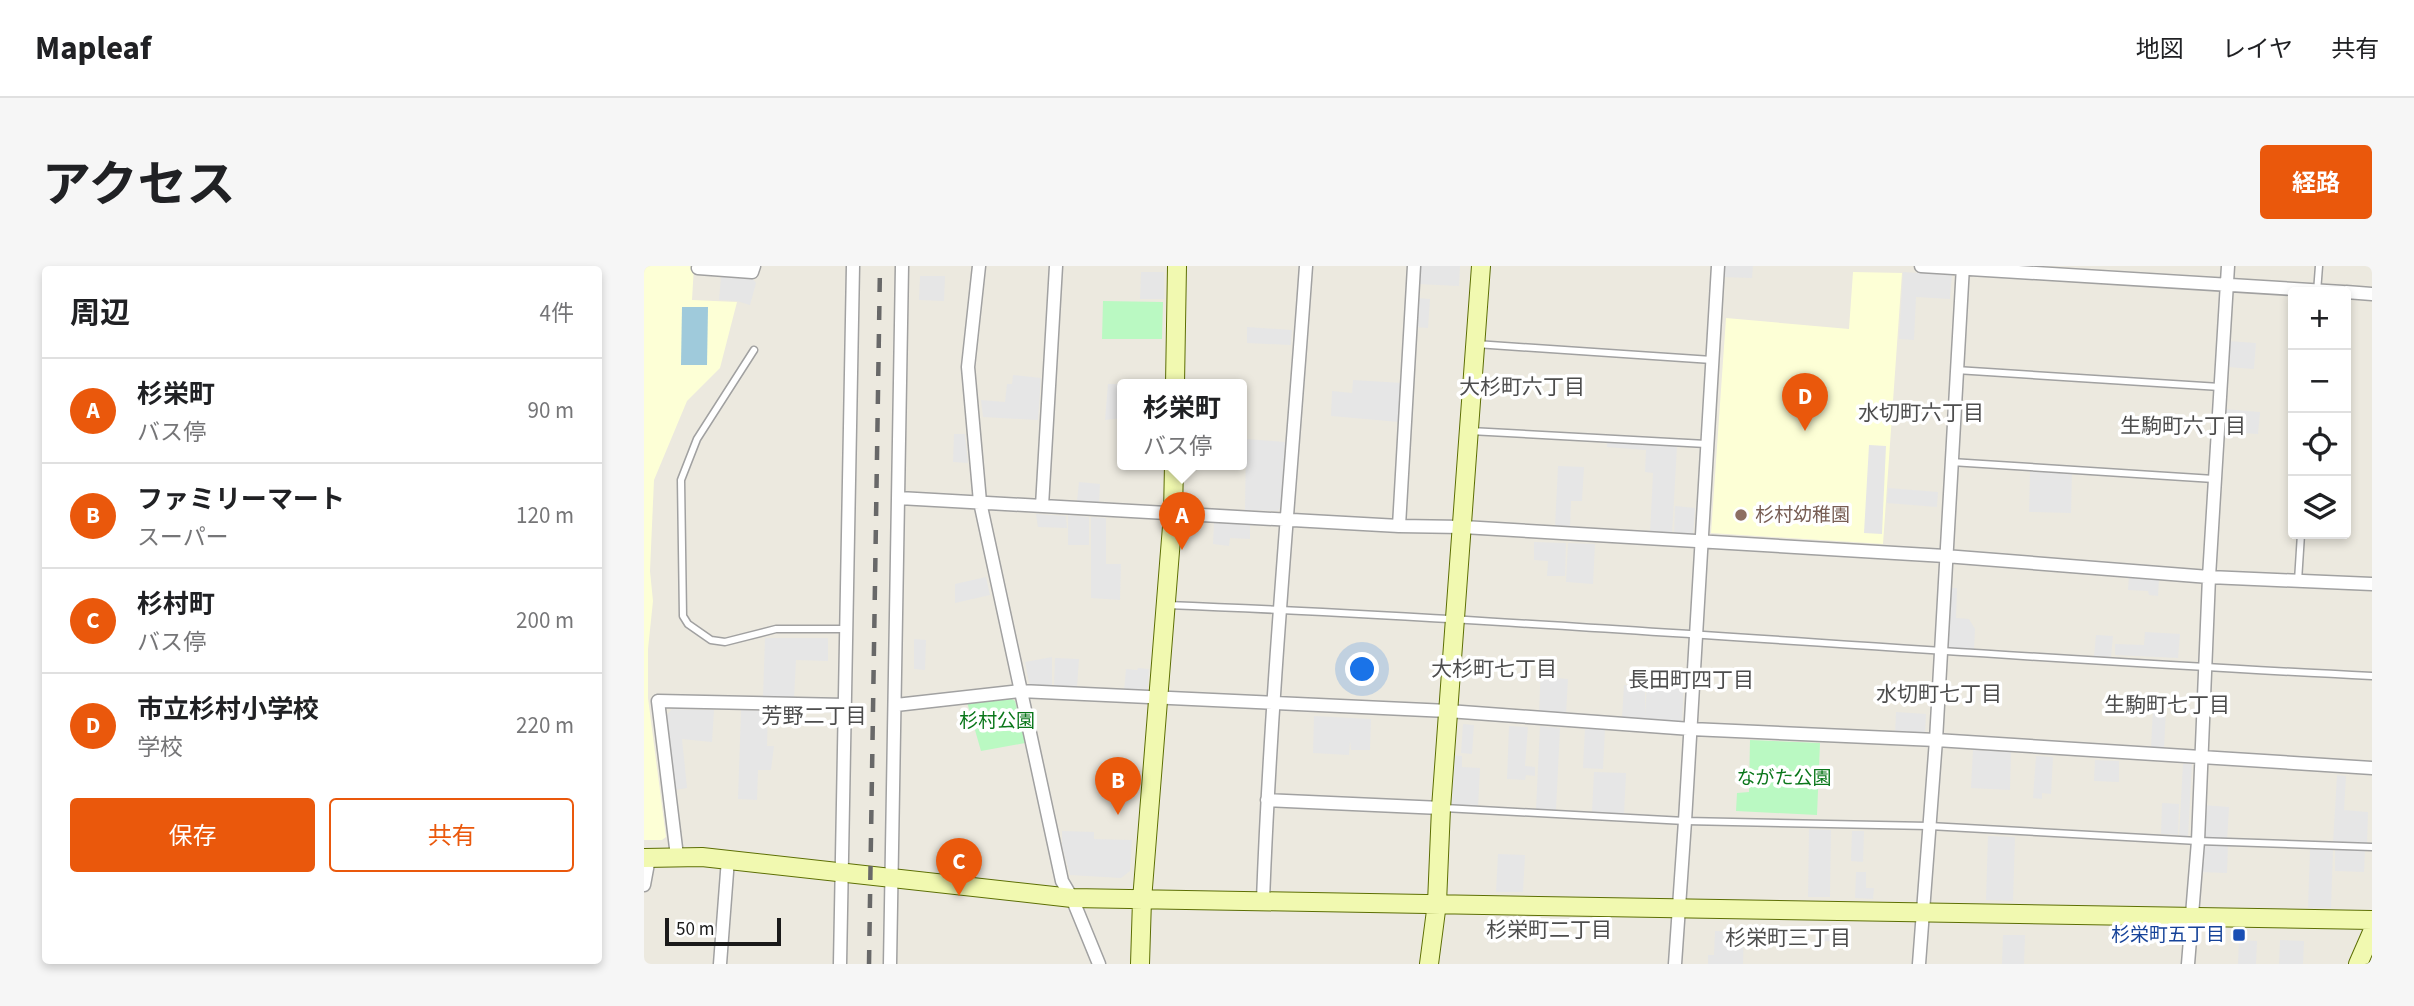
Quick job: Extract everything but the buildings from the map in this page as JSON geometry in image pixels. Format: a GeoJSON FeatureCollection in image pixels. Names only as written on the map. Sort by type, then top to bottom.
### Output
{"type":"FeatureCollection","features":[{"type":"Feature","properties":{"kind":"street"},"geometry":{"type":"LineString","coordinates":[[699,266],[698,268],[752,272],[754,266]]}},
{"type":"Feature","properties":{"kind":"street"},"geometry":{"type":"LineString","coordinates":[[840,964],[853,266]]}},
{"type":"Feature","properties":{"kind":"street"},"geometry":{"type":"LineString","coordinates":[[891,964],[902,266]]}},
{"type":"Feature","properties":{"kind":"street"},"geometry":{"type":"LineString","coordinates":[[979,266],[968,367],[980,502],[1062,881],[1072,898],[1099,964]]}},
{"type":"Feature","properties":{"kind":"street"},"geometry":{"type":"LineString","coordinates":[[1042,506],[1056,266]]}},
{"type":"Feature","properties":{"kind":"street"},"geometry":{"type":"LineString","coordinates":[[1175,379],[1177,266]]}},
{"type":"Feature","properties":{"kind":"street"},"geometry":{"type":"LineString","coordinates":[[1263,900],[1279,610],[1306,266]]}},
{"type":"Feature","properties":{"kind":"street"},"geometry":{"type":"LineString","coordinates":[[1399,526],[1414,266]]}},
{"type":"Feature","properties":{"kind":"street"},"geometry":{"type":"LineString","coordinates":[[1429,964],[1437,903],[1441,808],[1481,266]]}},
{"type":"Feature","properties":{"kind":"street"},"geometry":{"type":"LineString","coordinates":[[1675,964],[1718,266]]}},
{"type":"Feature","properties":{"kind":"street"},"geometry":{"type":"LineString","coordinates":[[1921,266],[2288,289]]}},
{"type":"Feature","properties":{"kind":"street"},"geometry":{"type":"LineString","coordinates":[[2188,964],[2198,841],[2214,479],[2228,266]]}},
{"type":"Feature","properties":{"kind":"street"},"geometry":{"type":"LineString","coordinates":[[1919,964],[1936,740],[1963,267]]}},
{"type":"Feature","properties":{"kind":"street"},"geometry":{"type":"LineString","coordinates":[[2351,292],[2372,294]]}},
{"type":"Feature","properties":{"kind":"street"},"geometry":{"type":"LineString","coordinates":[[1140,964],[1142,900],[1173,514],[1174,470]]}},
{"type":"Feature","properties":{"kind":"street"},"geometry":{"type":"LineString","coordinates":[[899,498],[1399,526],[1463,527],[1945,556],[2209,577],[2372,584]]}},
{"type":"Feature","properties":{"kind":"street"},"geometry":{"type":"LineString","coordinates":[[896,705],[1020,691],[1448,710],[1691,729],[1936,740],[2372,768]]}},
{"type":"Feature","properties":{"kind":"street"},"geometry":{"type":"LineString","coordinates":[[677,856],[658,701],[845,705]]}},
{"type":"Feature","properties":{"kind":"street"},"geometry":{"type":"LineString","coordinates":[[1267,800],[1441,808]]}},
{"type":"Feature","properties":{"kind":"street"},"geometry":{"type":"LineString","coordinates":[[644,885],[646,858],[677,856],[728,859],[1072,898],[2372,920]]}},
{"type":"Feature","properties":{"kind":"street"},"geometry":{"type":"LineString","coordinates":[[720,964],[728,859]]}},
{"type":"Feature","properties":{"kind":"street"},"geometry":{"type":"LineString","coordinates":[[2358,964],[2372,932]]}},
{"type":"Feature","properties":{"kind":"lane"},"geometry":{"type":"LineString","coordinates":[[2317,287],[2319,266]]}},
{"type":"Feature","properties":{"kind":"lane"},"geometry":{"type":"LineString","coordinates":[[1475,344],[1712,360]]}},
{"type":"Feature","properties":{"kind":"lane"},"geometry":{"type":"LineString","coordinates":[[754,350],[697,439],[681,480],[683,616],[688,624],[711,640],[725,642],[776,629],[846,629]]}},
{"type":"Feature","properties":{"kind":"lane"},"geometry":{"type":"LineString","coordinates":[[1956,370],[2220,387]]}},
{"type":"Feature","properties":{"kind":"lane"},"geometry":{"type":"LineString","coordinates":[[1469,431],[1706,444]]}},
{"type":"Feature","properties":{"kind":"lane"},"geometry":{"type":"LineString","coordinates":[[1950,462],[2214,479]]}},
{"type":"Feature","properties":{"kind":"lane"},"geometry":{"type":"LineString","coordinates":[[2298,581],[2301,539]]}},
{"type":"Feature","properties":{"kind":"lane"},"geometry":{"type":"LineString","coordinates":[[1165,605],[1696,633],[2205,668],[2372,676]]}},
{"type":"Feature","properties":{"kind":"lane"},"geometry":{"type":"LineString","coordinates":[[1441,808],[1685,821],[1929,826],[2198,841],[2372,847]]}},
{"type":"Feature","properties":{"kind":"shaded area"},"geometry":{"type":"Polygon","coordinates":[[[644,266],[694,266],[692,300],[737,302],[720,368],[687,401],[654,480],[650,571],[653,601],[648,649],[648,698],[666,837],[662,840],[644,840],[644,266]]]}},
{"type":"Feature","properties":{"kind":"shaded area"},"geometry":{"type":"Polygon","coordinates":[[[1418,266],[1460,266],[1459,286],[1417,284],[1418,266]]]}},
{"type":"Feature","properties":{"kind":"shaded area"},"geometry":{"type":"Polygon","coordinates":[[[1721,266],[1753,266],[1752,278],[1721,277],[1721,266]]]}},
{"type":"Feature","properties":{"kind":"shaded area"},"geometry":{"type":"Polygon","coordinates":[[[1141,272],[1164,272],[1164,299],[1140,299],[1141,272]]]}},
{"type":"Feature","properties":{"kind":"shaded area"},"geometry":{"type":"Polygon","coordinates":[[[1853,272],[1902,273],[1883,544],[1711,533],[1726,318],[1849,329],[1853,272]]]}},
{"type":"Feature","properties":{"kind":"shaded area"},"geometry":{"type":"Polygon","coordinates":[[[1903,272],[1952,275],[1950,299],[1916,297],[1914,340],[1899,339],[1903,272]]]}},
{"type":"Feature","properties":{"kind":"shaded area"},"geometry":{"type":"Polygon","coordinates":[[[721,276],[753,279],[756,283],[750,305],[719,300],[721,276]]]}},
{"type":"Feature","properties":{"kind":"shaded area"},"geometry":{"type":"Polygon","coordinates":[[[920,276],[945,276],[944,301],[919,300],[920,276]]]}},
{"type":"Feature","properties":{"kind":"shaded area"},"geometry":{"type":"Polygon","coordinates":[[[1416,298],[1430,299],[1428,328],[1414,327],[1416,298]]]}},
{"type":"Feature","properties":{"kind":"shaded area"},"geometry":{"type":"Polygon","coordinates":[[[1247,327],[1292,330],[1291,345],[1247,343],[1247,327]]]}},
{"type":"Feature","properties":{"kind":"shaded area"},"geometry":{"type":"Polygon","coordinates":[[[2228,341],[2256,343],[2254,369],[2227,367],[2228,341]]]}},
{"type":"Feature","properties":{"kind":"shaded area"},"geometry":{"type":"Polygon","coordinates":[[[1013,375],[1041,378],[1038,420],[983,417],[981,400],[1005,402],[1007,384],[1012,384],[1013,375]]]}},
{"type":"Feature","properties":{"kind":"shaded area"},"geometry":{"type":"Polygon","coordinates":[[[1353,380],[1402,383],[1399,422],[1331,416],[1332,391],[1352,393],[1353,380]]]}},
{"type":"Feature","properties":{"kind":"shaded area"},"geometry":{"type":"Polygon","coordinates":[[[1108,384],[1117,384],[1117,419],[1105,420],[1108,384]]]}},
{"type":"Feature","properties":{"kind":"shaded area"},"geometry":{"type":"Polygon","coordinates":[[[2224,409],[2260,412],[2258,434],[2223,432],[2224,409]]]}},
{"type":"Feature","properties":{"kind":"shaded area"},"geometry":{"type":"Polygon","coordinates":[[[954,434],[965,434],[968,463],[953,462],[954,434]]]}},
{"type":"Feature","properties":{"kind":"shaded area"},"geometry":{"type":"Polygon","coordinates":[[[1247,439],[1285,442],[1281,507],[1278,511],[1245,510],[1247,439]]]}},
{"type":"Feature","properties":{"kind":"shaded area"},"geometry":{"type":"Polygon","coordinates":[[[1607,442],[1677,446],[1672,535],[1650,534],[1653,473],[1645,472],[1646,450],[1607,447],[1607,442]]]}},
{"type":"Feature","properties":{"kind":"shaded area"},"geometry":{"type":"Polygon","coordinates":[[[1869,445],[1886,446],[1882,534],[1864,533],[1869,445]]]}},
{"type":"Feature","properties":{"kind":"shaded area"},"geometry":{"type":"Polygon","coordinates":[[[1558,466],[1584,467],[1582,501],[1571,501],[1570,528],[1555,527],[1558,466]]]}},
{"type":"Feature","properties":{"kind":"shaded area"},"geometry":{"type":"Polygon","coordinates":[[[2030,471],[2072,472],[2071,513],[2029,512],[2030,471]]]}},
{"type":"Feature","properties":{"kind":"shaded area"},"geometry":{"type":"Polygon","coordinates":[[[1079,482],[1100,484],[1099,503],[1077,501],[1079,482]]]}},
{"type":"Feature","properties":{"kind":"shaded area"},"geometry":{"type":"Polygon","coordinates":[[[1888,488],[1938,492],[1937,507],[1887,503],[1888,488]]]}},
{"type":"Feature","properties":{"kind":"shaded area"},"geometry":{"type":"Polygon","coordinates":[[[1675,506],[1695,508],[1693,537],[1674,536],[1675,506]]]}},
{"type":"Feature","properties":{"kind":"shaded area"},"geometry":{"type":"Polygon","coordinates":[[[1036,514],[1066,516],[1067,528],[1038,527],[1036,514]]]}},
{"type":"Feature","properties":{"kind":"shaded area"},"geometry":{"type":"Polygon","coordinates":[[[1068,515],[1089,517],[1089,545],[1068,545],[1068,515]]]}},
{"type":"Feature","properties":{"kind":"shaded area"},"geometry":{"type":"Polygon","coordinates":[[[1091,517],[1106,518],[1106,564],[1121,564],[1120,600],[1091,598],[1091,517]]]}},
{"type":"Feature","properties":{"kind":"shaded area"},"geometry":{"type":"Polygon","coordinates":[[[1214,523],[1250,524],[1250,539],[1230,538],[1229,546],[1213,544],[1214,523]]]}},
{"type":"Feature","properties":{"kind":"shaded area"},"geometry":{"type":"Polygon","coordinates":[[[1534,542],[1566,543],[1565,576],[1547,576],[1548,561],[1534,560],[1534,542]]]}},
{"type":"Feature","properties":{"kind":"shaded area"},"geometry":{"type":"Polygon","coordinates":[[[1568,543],[1595,544],[1593,584],[1566,582],[1568,543]]]}},
{"type":"Feature","properties":{"kind":"shaded area"},"geometry":{"type":"Polygon","coordinates":[[[2129,576],[2159,579],[2158,596],[2149,595],[2148,591],[2128,590],[2129,576]]]}},
{"type":"Feature","properties":{"kind":"shaded area"},"geometry":{"type":"Polygon","coordinates":[[[986,577],[990,595],[955,603],[955,584],[986,577]]]}},
{"type":"Feature","properties":{"kind":"shaded area"},"geometry":{"type":"Polygon","coordinates":[[[1945,588],[1957,588],[1956,618],[1969,619],[1975,629],[1974,649],[1942,648],[1945,588]]]}},
{"type":"Feature","properties":{"kind":"shaded area"},"geometry":{"type":"Polygon","coordinates":[[[2145,632],[2180,634],[2178,658],[2115,655],[2115,644],[2144,645],[2145,632]]]}},
{"type":"Feature","properties":{"kind":"shaded area"},"geometry":{"type":"Polygon","coordinates":[[[2096,635],[2113,636],[2111,657],[2094,656],[2096,635]]]}},
{"type":"Feature","properties":{"kind":"shaded area"},"geometry":{"type":"Polygon","coordinates":[[[765,638],[828,638],[828,661],[796,660],[794,698],[763,697],[765,638]]]}},
{"type":"Feature","properties":{"kind":"shaded area"},"geometry":{"type":"Polygon","coordinates":[[[914,639],[926,640],[925,670],[914,669],[914,639]]]}},
{"type":"Feature","properties":{"kind":"shaded area"},"geometry":{"type":"Polygon","coordinates":[[[1052,657],[1052,687],[1033,687],[1029,683],[1025,662],[1052,657]]]}},
{"type":"Feature","properties":{"kind":"shaded area"},"geometry":{"type":"Polygon","coordinates":[[[1055,658],[1079,659],[1077,687],[1054,686],[1055,658]]]}},
{"type":"Feature","properties":{"kind":"shaded area"},"geometry":{"type":"Polygon","coordinates":[[[1541,663],[1555,663],[1554,678],[1568,679],[1566,714],[1539,713],[1541,663]]]}},
{"type":"Feature","properties":{"kind":"shaded area"},"geometry":{"type":"Polygon","coordinates":[[[1126,669],[1149,669],[1148,688],[1143,692],[1124,691],[1126,669]]]}},
{"type":"Feature","properties":{"kind":"shaded area"},"geometry":{"type":"Polygon","coordinates":[[[1647,681],[1684,683],[1682,722],[1622,718],[1624,685],[1645,686],[1645,717],[1647,681]]]}},
{"type":"Feature","properties":{"kind":"shaded area"},"geometry":{"type":"Polygon","coordinates":[[[2153,708],[2166,709],[2164,749],[2151,749],[2153,708]]]}},
{"type":"Feature","properties":{"kind":"shaded area"},"geometry":{"type":"Polygon","coordinates":[[[672,709],[714,710],[712,742],[682,739],[687,788],[674,790],[665,717],[672,709]]]}},
{"type":"Feature","properties":{"kind":"shaded area"},"geometry":{"type":"Polygon","coordinates":[[[741,710],[768,711],[767,746],[774,746],[771,770],[758,770],[757,800],[738,799],[741,710]]]}},
{"type":"Feature","properties":{"kind":"shaded area"},"geometry":{"type":"Polygon","coordinates":[[[1896,712],[1926,714],[1925,734],[1895,735],[1896,712]]]}},
{"type":"Feature","properties":{"kind":"shaded area"},"geometry":{"type":"Polygon","coordinates":[[[1314,716],[1371,719],[1370,750],[1351,750],[1350,741],[1349,755],[1313,753],[1314,716]]]}},
{"type":"Feature","properties":{"kind":"shaded area"},"geometry":{"type":"Polygon","coordinates":[[[1463,724],[1474,725],[1472,754],[1461,753],[1463,724]]]}},
{"type":"Feature","properties":{"kind":"shaded area"},"geometry":{"type":"Polygon","coordinates":[[[1509,726],[1528,727],[1525,766],[1535,767],[1535,776],[1526,775],[1525,780],[1507,779],[1509,726]]]}},
{"type":"Feature","properties":{"kind":"shaded area"},"geometry":{"type":"Polygon","coordinates":[[[1540,726],[1560,728],[1556,810],[1536,809],[1540,726]]]}},
{"type":"Feature","properties":{"kind":"shaded area"},"geometry":{"type":"Polygon","coordinates":[[[1585,728],[1605,729],[1603,769],[1583,768],[1585,728]]]}},
{"type":"Feature","properties":{"kind":"shaded area"},"geometry":{"type":"Polygon","coordinates":[[[1973,750],[2011,752],[2010,790],[1971,788],[1973,750]]]}},
{"type":"Feature","properties":{"kind":"shaded area"},"geometry":{"type":"Polygon","coordinates":[[[1451,755],[1462,756],[1462,767],[1480,768],[1478,807],[1449,806],[1451,755]]]}},
{"type":"Feature","properties":{"kind":"shaded area"},"geometry":{"type":"Polygon","coordinates":[[[2036,756],[2053,757],[2051,794],[2042,793],[2042,799],[2033,798],[2036,756]]]}},
{"type":"Feature","properties":{"kind":"shaded area"},"geometry":{"type":"Polygon","coordinates":[[[2095,760],[2119,761],[2119,782],[2094,781],[2095,760]]]}},
{"type":"Feature","properties":{"kind":"shaded area"},"geometry":{"type":"Polygon","coordinates":[[[2183,764],[2192,764],[2188,836],[2179,836],[2183,764]]]}},
{"type":"Feature","properties":{"kind":"shaded area"},"geometry":{"type":"Polygon","coordinates":[[[1594,772],[1626,773],[1624,814],[1592,812],[1594,772]]]}},
{"type":"Feature","properties":{"kind":"shaded area"},"geometry":{"type":"Polygon","coordinates":[[[2337,775],[2346,776],[2344,810],[2368,812],[2367,845],[2333,844],[2337,775]]]}},
{"type":"Feature","properties":{"kind":"shaded area"},"geometry":{"type":"Polygon","coordinates":[[[2162,803],[2179,804],[2178,835],[2161,834],[2162,803]]]}},
{"type":"Feature","properties":{"kind":"shaded area"},"geometry":{"type":"Polygon","coordinates":[[[2202,805],[2229,807],[2227,841],[2201,839],[2202,805]]]}},
{"type":"Feature","properties":{"kind":"shaded area"},"geometry":{"type":"Polygon","coordinates":[[[1809,829],[1831,830],[1830,897],[1808,897],[1809,829]]]}},
{"type":"Feature","properties":{"kind":"shaded area"},"geometry":{"type":"Polygon","coordinates":[[[1062,831],[1094,832],[1094,839],[1132,840],[1130,871],[1121,878],[1070,875],[1062,846],[1062,831]]]}},
{"type":"Feature","properties":{"kind":"shaded area"},"geometry":{"type":"Polygon","coordinates":[[[1852,831],[1864,831],[1863,862],[1851,861],[1852,831]]]}},
{"type":"Feature","properties":{"kind":"shaded area"},"geometry":{"type":"Polygon","coordinates":[[[1988,836],[2015,837],[2013,901],[1986,900],[1988,836]]]}},
{"type":"Feature","properties":{"kind":"shaded area"},"geometry":{"type":"Polygon","coordinates":[[[2199,845],[2228,846],[2227,873],[2198,872],[2199,845]]]}},
{"type":"Feature","properties":{"kind":"shaded area"},"geometry":{"type":"Polygon","coordinates":[[[2310,849],[2333,850],[2331,908],[2308,908],[2310,849]]]}},
{"type":"Feature","properties":{"kind":"shaded area"},"geometry":{"type":"Polygon","coordinates":[[[2335,850],[2365,850],[2364,872],[2335,871],[2335,850]]]}},
{"type":"Feature","properties":{"kind":"shaded area"},"geometry":{"type":"Polygon","coordinates":[[[1498,854],[1525,855],[1523,892],[1496,892],[1498,854]]]}},
{"type":"Feature","properties":{"kind":"shaded area"},"geometry":{"type":"Polygon","coordinates":[[[1856,872],[1866,872],[1866,888],[1874,888],[1873,899],[1855,898],[1856,872]]]}},
{"type":"Feature","properties":{"kind":"shaded area"},"geometry":{"type":"Polygon","coordinates":[[[1823,930],[1850,930],[1850,942],[1822,941],[1823,930]]]}},
{"type":"Feature","properties":{"kind":"shaded area"},"geometry":{"type":"Polygon","coordinates":[[[1715,931],[1744,932],[1743,964],[1708,964],[1708,955],[1714,955],[1715,931]]]}},
{"type":"Feature","properties":{"kind":"shaded area"},"geometry":{"type":"Polygon","coordinates":[[[2003,935],[2025,935],[2024,964],[2002,964],[2003,935]]]}},
{"type":"Feature","properties":{"kind":"shaded area"},"geometry":{"type":"Polygon","coordinates":[[[2239,940],[2257,941],[2256,964],[2238,964],[2239,940]]]}},
{"type":"Feature","properties":{"kind":"shaded area"},"geometry":{"type":"Polygon","coordinates":[[[2280,940],[2304,941],[2303,964],[2279,964],[2280,940]]]}},
{"type":"Feature","properties":{"kind":"green space"},"geometry":{"type":"Polygon","coordinates":[[[1103,301],[1163,302],[1162,339],[1102,339],[1103,301]]]}},
{"type":"Feature","properties":{"kind":"green space","name":"杉村公園"},"geometry":{"type":"Polygon","coordinates":[[[1009,697],[1015,701],[1025,743],[981,751],[967,702],[1009,697]]]}},
{"type":"Feature","properties":{"kind":"green space","name":"ながた公園"},"geometry":{"type":"Polygon","coordinates":[[[1750,740],[1820,743],[1817,815],[1736,811],[1737,793],[1749,792],[1750,740]]]}},
{"type":"Feature","properties":{"kind":"water"},"geometry":{"type":"Polygon","coordinates":[[[682,307],[708,307],[707,365],[681,365],[682,307]]]}},
{"type":"Feature","properties":{"kind":"railway"},"geometry":{"type":"LineString","coordinates":[[869,964],[880,266]]}},
{"type":"Feature","properties":{"kind":"place","name":"市立杉村小学校"},"geometry":{"type":"Point","coordinates":[1805,431]}},
{"type":"Feature","properties":{"kind":"place","name":"杉村幼稚園"},"geometry":{"type":"Point","coordinates":[1741,515]}},
{"type":"Feature","properties":{"kind":"place","name":"杉栄町"},"geometry":{"type":"Point","coordinates":[1182,550]}},
{"type":"Feature","properties":{"kind":"place","name":"ファミリーマート"},"geometry":{"type":"Point","coordinates":[1118,815]}},
{"type":"Feature","properties":{"kind":"place","name":"杉村町"},"geometry":{"type":"Point","coordinates":[959,896]}},
{"type":"Feature","properties":{"kind":"place","name":"杉栄町五丁目"},"geometry":{"type":"Point","coordinates":[2239,935]}},
{"type":"Feature","properties":{"kind":"district","name":"大杉町六丁目"},"geometry":{"type":"Point","coordinates":[1522,387]}},
{"type":"Feature","properties":{"kind":"district","name":"水切町六丁目"},"geometry":{"type":"Point","coordinates":[1921,413]}},
{"type":"Feature","properties":{"kind":"district","name":"生駒町六丁目"},"geometry":{"type":"Point","coordinates":[2183,426]}},
{"type":"Feature","properties":{"kind":"district","name":"大杉町七丁目"},"geometry":{"type":"Point","coordinates":[1494,669]}},
{"type":"Feature","properties":{"kind":"district","name":"長田町四丁目"},"geometry":{"type":"Point","coordinates":[1691,680]}},
{"type":"Feature","properties":{"kind":"district","name":"水切町七丁目"},"geometry":{"type":"Point","coordinates":[1939,694]}},
{"type":"Feature","properties":{"kind":"district","name":"生駒町七丁目"},"geometry":{"type":"Point","coordinates":[2167,705]}},
{"type":"Feature","properties":{"kind":"district","name":"芳野二丁目"},"geometry":{"type":"Point","coordinates":[814,716]}},
{"type":"Feature","properties":{"kind":"district","name":"杉栄町二丁目"},"geometry":{"type":"Point","coordinates":[1549,930]}},
{"type":"Feature","properties":{"kind":"district","name":"杉栄町三丁目"},"geometry":{"type":"Point","coordinates":[1788,938]}}]}
